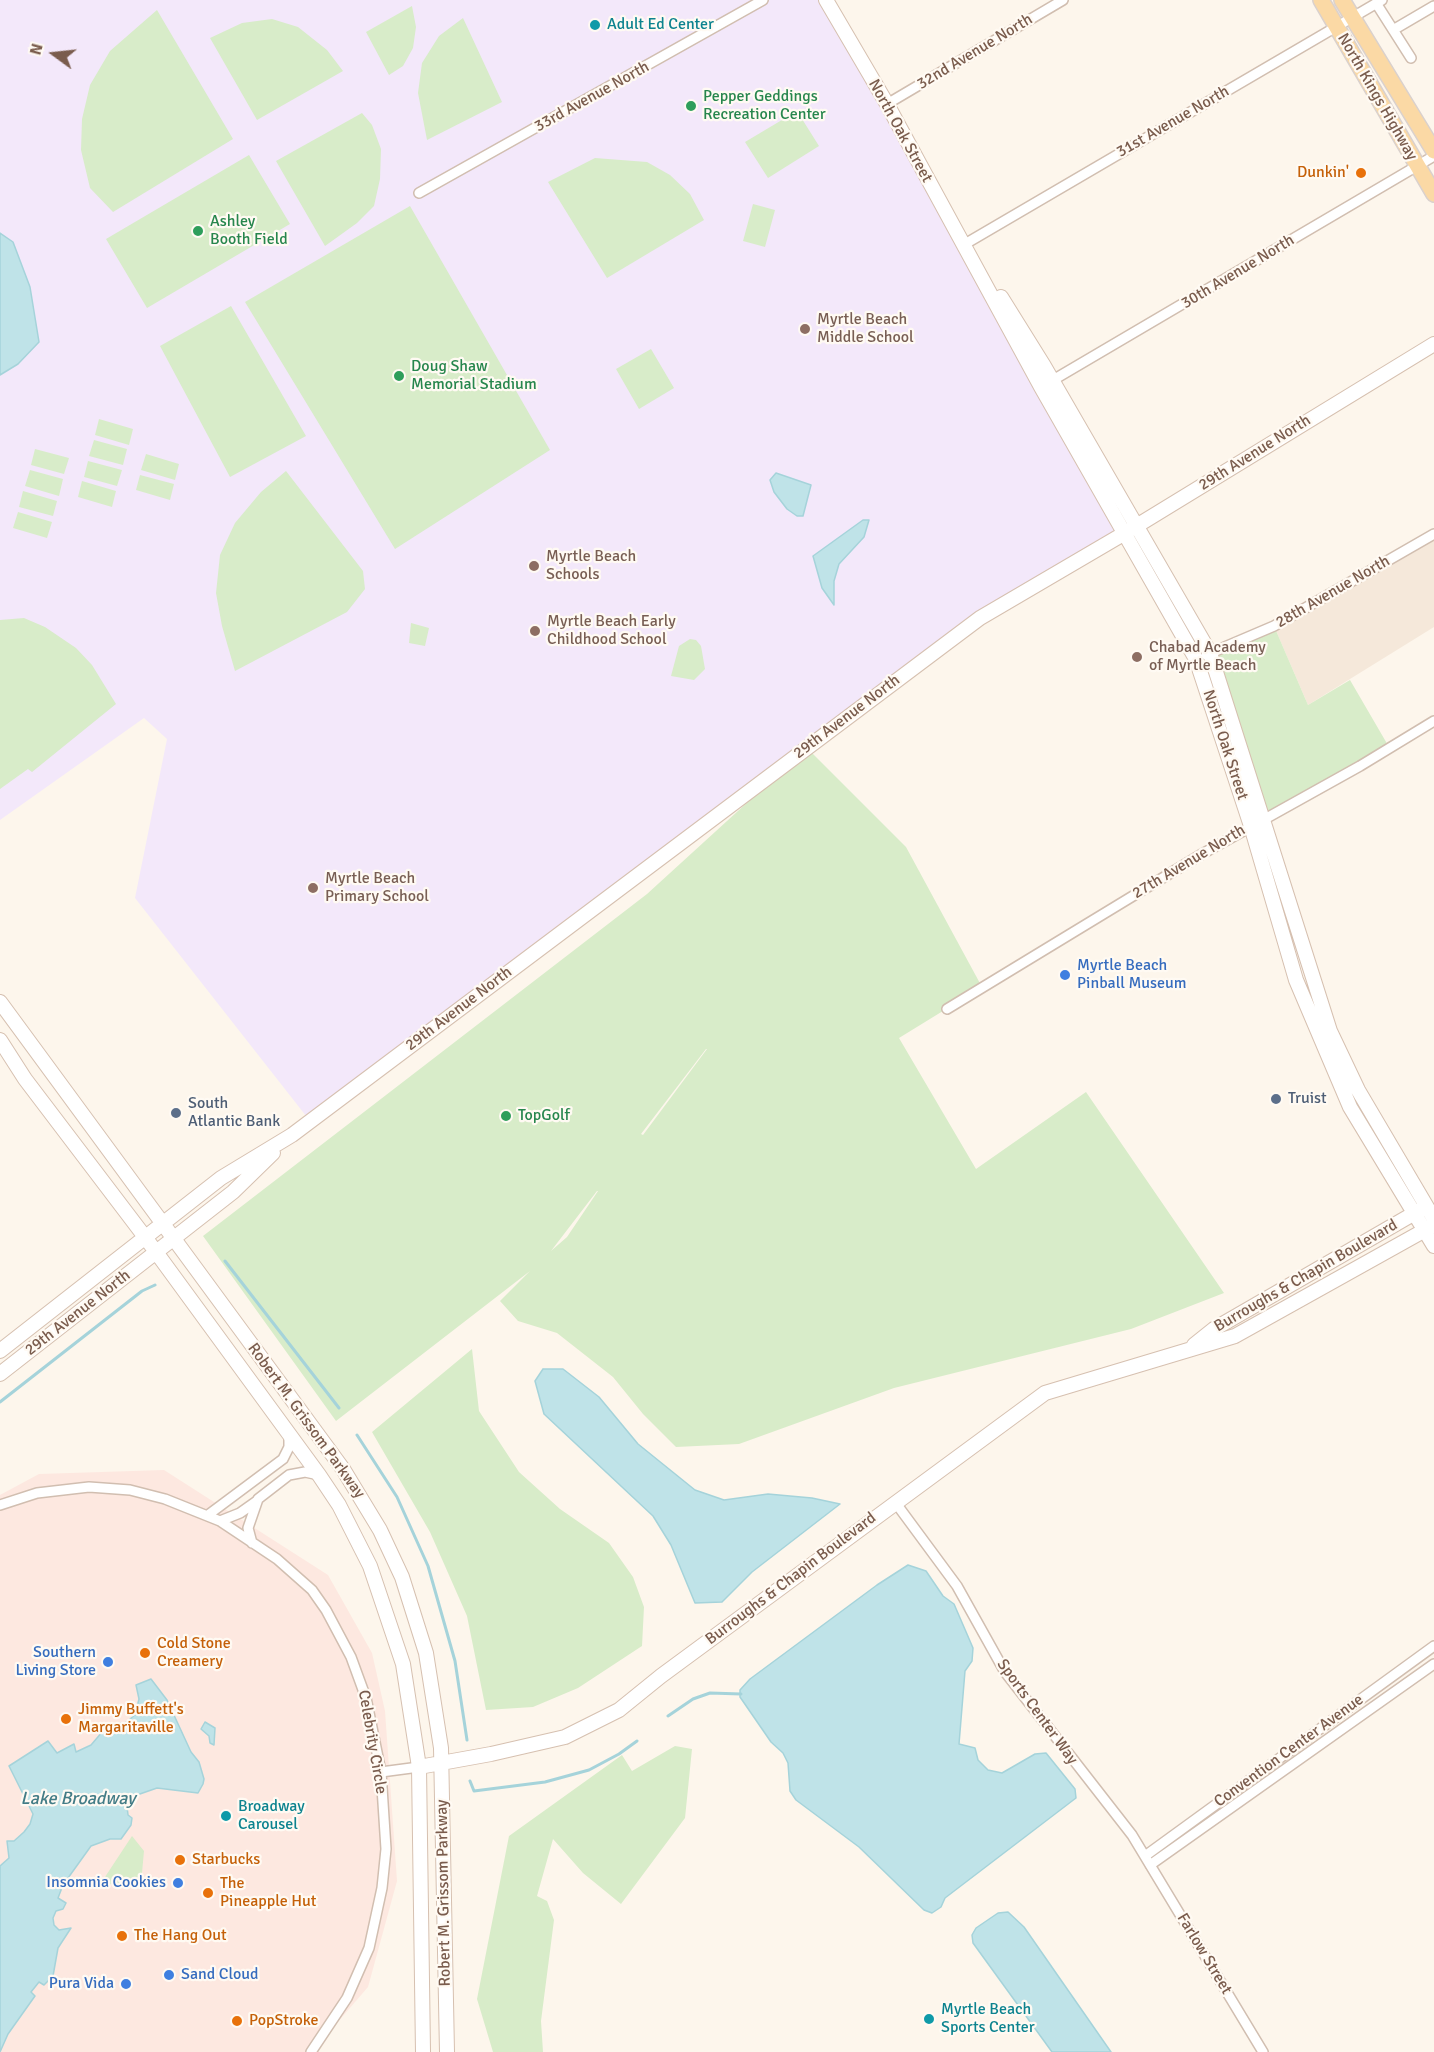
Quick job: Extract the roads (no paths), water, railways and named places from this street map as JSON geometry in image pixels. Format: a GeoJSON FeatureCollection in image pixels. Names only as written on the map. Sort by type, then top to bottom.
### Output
{"type":"FeatureCollection","features":[{"type":"Feature","properties":{"kind":"main road","name":"North Oak Street"},"geometry":{"type":"LineString","coordinates":[[826,0],[974,262],[1131,529],[1210,653],[1257,822],[1296,980],[1350,1107],[1414,1214],[1429,1229],[1434,1246]]}},
{"type":"Feature","properties":{"kind":"main road","name":"North Kings Highway"},"geometry":{"type":"LineString","coordinates":[[1321,0],[1434,194]]}},
{"type":"Feature","properties":{"kind":"main road","name":"North Kings Highway"},"geometry":{"type":"LineString","coordinates":[[1342,0],[1434,151]]}},
{"type":"Feature","properties":{"kind":"main road","name":"29th Avenue North"},"geometry":{"type":"LineString","coordinates":[[0,1351],[221,1178],[292,1135],[951,638],[980,618],[1131,529],[1434,344]]}},
{"type":"Feature","properties":{"kind":"main road","name":"North Oak Street"},"geometry":{"type":"LineString","coordinates":[[1131,529],[1196,659],[1257,822],[1330,1031],[1358,1090],[1434,1220]]}},
{"type":"Feature","properties":{"kind":"main road","name":"Robert M. Grissom Parkway"},"geometry":{"type":"LineString","coordinates":[[0,1002],[343,1469],[380,1530],[402,1577],[426,1653],[435,1699],[441,1763],[447,2052]]}},
{"type":"Feature","properties":{"kind":"main road","name":"Robert M. Grissom Parkway"},"geometry":{"type":"LineString","coordinates":[[0,1040],[25,1079],[145,1237],[319,1475],[358,1540],[392,1623],[408,1687],[419,1767],[423,2051]]}},
{"type":"Feature","properties":{"kind":"main road","name":"29th Avenue North"},"geometry":{"type":"LineString","coordinates":[[0,1374],[233,1191],[292,1135]]}},
{"type":"Feature","properties":{"kind":"main road","name":"Burroughs & Chapin Boulevard"},"geometry":{"type":"LineString","coordinates":[[1188,1350],[1214,1329],[1427,1206]]}},
{"type":"Feature","properties":{"kind":"main road","name":"Burroughs & Chapin Boulevard"},"geometry":{"type":"LineString","coordinates":[[419,1767],[565,1737],[619,1710],[661,1676],[895,1502],[1045,1394],[1235,1336],[1429,1229]]}},
{"type":"Feature","properties":{"kind":"street","name":"33rd Avenue North"},"geometry":{"type":"LineString","coordinates":[[419,193],[763,0]]}},
{"type":"Feature","properties":{"kind":"street","name":"32nd Avenue North"},"geometry":{"type":"LineString","coordinates":[[886,104],[1063,0]]}},
{"type":"Feature","properties":{"kind":"street","name":"31st Avenue North"},"geometry":{"type":"LineString","coordinates":[[965,244],[1379,2]]}},
{"type":"Feature","properties":{"kind":"street"},"geometry":{"type":"LineString","coordinates":[[1379,2],[1411,58]]}},
{"type":"Feature","properties":{"kind":"street"},"geometry":{"type":"LineString","coordinates":[[1393,30],[1434,6]]}},
{"type":"Feature","properties":{"kind":"street","name":"30th Avenue North"},"geometry":{"type":"LineString","coordinates":[[1047,384],[1434,156]]}},
{"type":"Feature","properties":{"kind":"street","name":"28th Avenue North"},"geometry":{"type":"LineString","coordinates":[[1196,659],[1274,626],[1434,534]]}},
{"type":"Feature","properties":{"kind":"street","name":"27th Avenue North"},"geometry":{"type":"LineString","coordinates":[[947,1009],[1257,822],[1360,766],[1434,721]]}},
{"type":"Feature","properties":{"kind":"street"},"geometry":{"type":"LineString","coordinates":[[208,1515],[283,1460],[289,1447],[289,1434]]}},
{"type":"Feature","properties":{"kind":"street"},"geometry":{"type":"LineString","coordinates":[[220,1521],[240,1513],[289,1475],[305,1472],[319,1475]]}},
{"type":"Feature","properties":{"kind":"street","name":"Celebrity Circle"},"geometry":{"type":"LineString","coordinates":[[0,1504],[53,1490],[108,1487],[148,1494],[220,1521],[293,1572],[312,1590],[326,1610],[360,1680],[381,1772],[386,1849],[382,1888],[369,1948],[347,1998],[311,2052]]}},
{"type":"Feature","properties":{"kind":"street"},"geometry":{"type":"LineString","coordinates":[[252,1543],[248,1528],[258,1499]]}},
{"type":"Feature","properties":{"kind":"street","name":"Sports Center Way"},"geometry":{"type":"LineString","coordinates":[[895,1502],[957,1586],[1005,1672],[1132,1835],[1148,1861]]}},
{"type":"Feature","properties":{"kind":"street","name":"Convention Center Avenue"},"geometry":{"type":"LineString","coordinates":[[1148,1861],[1434,1646]]}},
{"type":"Feature","properties":{"kind":"street","name":"Convention Center Avenue"},"geometry":{"type":"LineString","coordinates":[[1148,1861],[1434,1665]]}},
{"type":"Feature","properties":{"kind":"street","name":"Burroughs & Chapin Boulevard"},"geometry":{"type":"LineString","coordinates":[[381,1772],[419,1767]]}},
{"type":"Feature","properties":{"kind":"street","name":"Farlow Street"},"geometry":{"type":"LineString","coordinates":[[1148,1861],[1263,2052]]}},
{"type":"Feature","properties":{"kind":"water"},"geometry":{"type":"Polygon","coordinates":[[[0,233],[13,242],[30,287],[39,342],[18,364],[0,375],[0,233]]]}},
{"type":"Feature","properties":{"kind":"water"},"geometry":{"type":"Polygon","coordinates":[[[776,473],[811,485],[803,516],[797,516],[787,509],[774,492],[770,480],[776,473]]]}},
{"type":"Feature","properties":{"kind":"water"},"geometry":{"type":"Polygon","coordinates":[[[863,520],[869,520],[864,537],[839,564],[834,581],[834,605],[822,588],[813,556],[863,520]]]}},
{"type":"Feature","properties":{"kind":"water"},"geometry":{"type":"Polygon","coordinates":[[[543,1369],[563,1369],[599,1397],[638,1444],[695,1490],[724,1500],[768,1494],[812,1498],[840,1504],[752,1572],[722,1602],[695,1603],[671,1545],[653,1516],[544,1414],[535,1381],[543,1369]]]}},
{"type":"Feature","properties":{"kind":"water"},"geometry":{"type":"Polygon","coordinates":[[[908,1565],[926,1571],[943,1596],[954,1604],[973,1648],[972,1661],[965,1671],[959,1744],[975,1748],[978,1760],[988,1770],[1002,1773],[1035,1754],[1046,1753],[1075,1789],[1076,1798],[945,1898],[941,1907],[932,1913],[924,1910],[859,1847],[796,1800],[790,1791],[788,1763],[783,1753],[771,1742],[740,1697],[740,1690],[750,1679],[877,1585],[908,1565]]]}},
{"type":"Feature","properties":{"kind":"water","name":"Lake Broadway"},"geometry":{"type":"Polygon","coordinates":[[[151,1679],[167,1700],[191,1752],[199,1762],[204,1779],[203,1784],[198,1793],[157,1788],[137,1795],[127,1806],[128,1815],[132,1818],[131,1825],[121,1839],[110,1839],[91,1846],[63,1885],[58,1898],[66,1903],[63,1909],[56,1911],[53,1918],[54,1925],[59,1930],[71,1928],[58,1948],[53,1976],[44,1985],[39,1982],[31,1992],[35,1996],[8,2034],[0,2052],[0,1866],[9,1858],[7,1841],[14,1841],[24,1832],[33,1814],[9,1766],[48,1741],[57,1753],[74,1744],[76,1752],[91,1745],[109,1724],[125,1723],[135,1715],[139,1699],[136,1685],[151,1679]]]}},
{"type":"Feature","properties":{"kind":"water"},"geometry":{"type":"Polygon","coordinates":[[[205,1722],[215,1728],[214,1745],[210,1743],[209,1736],[201,1729],[205,1722]]]}},
{"type":"Feature","properties":{"kind":"water"},"geometry":{"type":"Polygon","coordinates":[[[1008,1912],[1024,1927],[1111,2052],[1052,2052],[973,1943],[972,1935],[976,1928],[998,1913],[1008,1912]]]}},
{"type":"Feature","properties":{"kind":"waterway"},"geometry":{"type":"LineString","coordinates":[[225,1261],[339,1408]]}},
{"type":"Feature","properties":{"kind":"waterway"},"geometry":{"type":"LineString","coordinates":[[0,1402],[142,1291],[155,1285]]}},
{"type":"Feature","properties":{"kind":"waterway"},"geometry":{"type":"LineString","coordinates":[[357,1435],[397,1497],[428,1566],[455,1661],[467,1740]]}},
{"type":"Feature","properties":{"kind":"waterway"},"geometry":{"type":"LineString","coordinates":[[668,1716],[693,1699],[710,1693],[741,1694]]}},
{"type":"Feature","properties":{"kind":"waterway"},"geometry":{"type":"LineString","coordinates":[[470,1781],[474,1791],[545,1782],[589,1770],[619,1754],[637,1741]]}},
{"type":"Feature","properties":{"kind":"place","name":"Adult Ed Center"},"geometry":{"type":"Point","coordinates":[595,25]}},
{"type":"Feature","properties":{"kind":"place","name":"Pepper Geddings Recreation Center"},"geometry":{"type":"Point","coordinates":[691,106]}},
{"type":"Feature","properties":{"kind":"place","name":"Dunkin'"},"geometry":{"type":"Point","coordinates":[1361,173]}},
{"type":"Feature","properties":{"kind":"place","name":"Ashley Booth Field"},"geometry":{"type":"Point","coordinates":[198,231]}},
{"type":"Feature","properties":{"kind":"place","name":"Myrtle Beach Middle School"},"geometry":{"type":"Point","coordinates":[805,329]}},
{"type":"Feature","properties":{"kind":"place","name":"Doug Shaw Memorial Stadium"},"geometry":{"type":"Point","coordinates":[399,376]}},
{"type":"Feature","properties":{"kind":"place","name":"Myrtle Beach Schools"},"geometry":{"type":"Point","coordinates":[534,566]}},
{"type":"Feature","properties":{"kind":"place","name":"Myrtle Beach Early Childhood School"},"geometry":{"type":"Point","coordinates":[535,631]}},
{"type":"Feature","properties":{"kind":"place","name":"Chabad Academy of Myrtle Beach"},"geometry":{"type":"Point","coordinates":[1137,657]}},
{"type":"Feature","properties":{"kind":"place","name":"Myrtle Beach Primary School"},"geometry":{"type":"Point","coordinates":[313,888]}},
{"type":"Feature","properties":{"kind":"place","name":"Myrtle Beach Pinball Museum"},"geometry":{"type":"Point","coordinates":[1065,975]}},
{"type":"Feature","properties":{"kind":"place","name":"Truist"},"geometry":{"type":"Point","coordinates":[1276,1099]}},
{"type":"Feature","properties":{"kind":"place","name":"South Atlantic Bank"},"geometry":{"type":"Point","coordinates":[176,1113]}},
{"type":"Feature","properties":{"kind":"place","name":"TopGolf"},"geometry":{"type":"Point","coordinates":[506,1116]}},
{"type":"Feature","properties":{"kind":"place","name":"Cold Stone Creamery"},"geometry":{"type":"Point","coordinates":[145,1653]}},
{"type":"Feature","properties":{"kind":"place","name":"Southern Living Store"},"geometry":{"type":"Point","coordinates":[108,1662]}},
{"type":"Feature","properties":{"kind":"place","name":"Jimmy Buffett's Margaritaville"},"geometry":{"type":"Point","coordinates":[66,1719]}},
{"type":"Feature","properties":{"kind":"place","name":"Broadway Carousel"},"geometry":{"type":"Point","coordinates":[226,1816]}},
{"type":"Feature","properties":{"kind":"place","name":"Starbucks"},"geometry":{"type":"Point","coordinates":[180,1860]}},
{"type":"Feature","properties":{"kind":"place","name":"Insomnia Cookies"},"geometry":{"type":"Point","coordinates":[178,1883]}},
{"type":"Feature","properties":{"kind":"place","name":"The Pineapple Hut"},"geometry":{"type":"Point","coordinates":[208,1893]}},
{"type":"Feature","properties":{"kind":"place","name":"The Hang Out"},"geometry":{"type":"Point","coordinates":[122,1936]}},
{"type":"Feature","properties":{"kind":"place","name":"Sand Cloud"},"geometry":{"type":"Point","coordinates":[169,1975]}},
{"type":"Feature","properties":{"kind":"place","name":"Pura Vida"},"geometry":{"type":"Point","coordinates":[126,1984]}},
{"type":"Feature","properties":{"kind":"place","name":"Myrtle Beach Sports Center"},"geometry":{"type":"Point","coordinates":[929,2019]}},
{"type":"Feature","properties":{"kind":"place","name":"PopStroke"},"geometry":{"type":"Point","coordinates":[237,2021]}}]}
